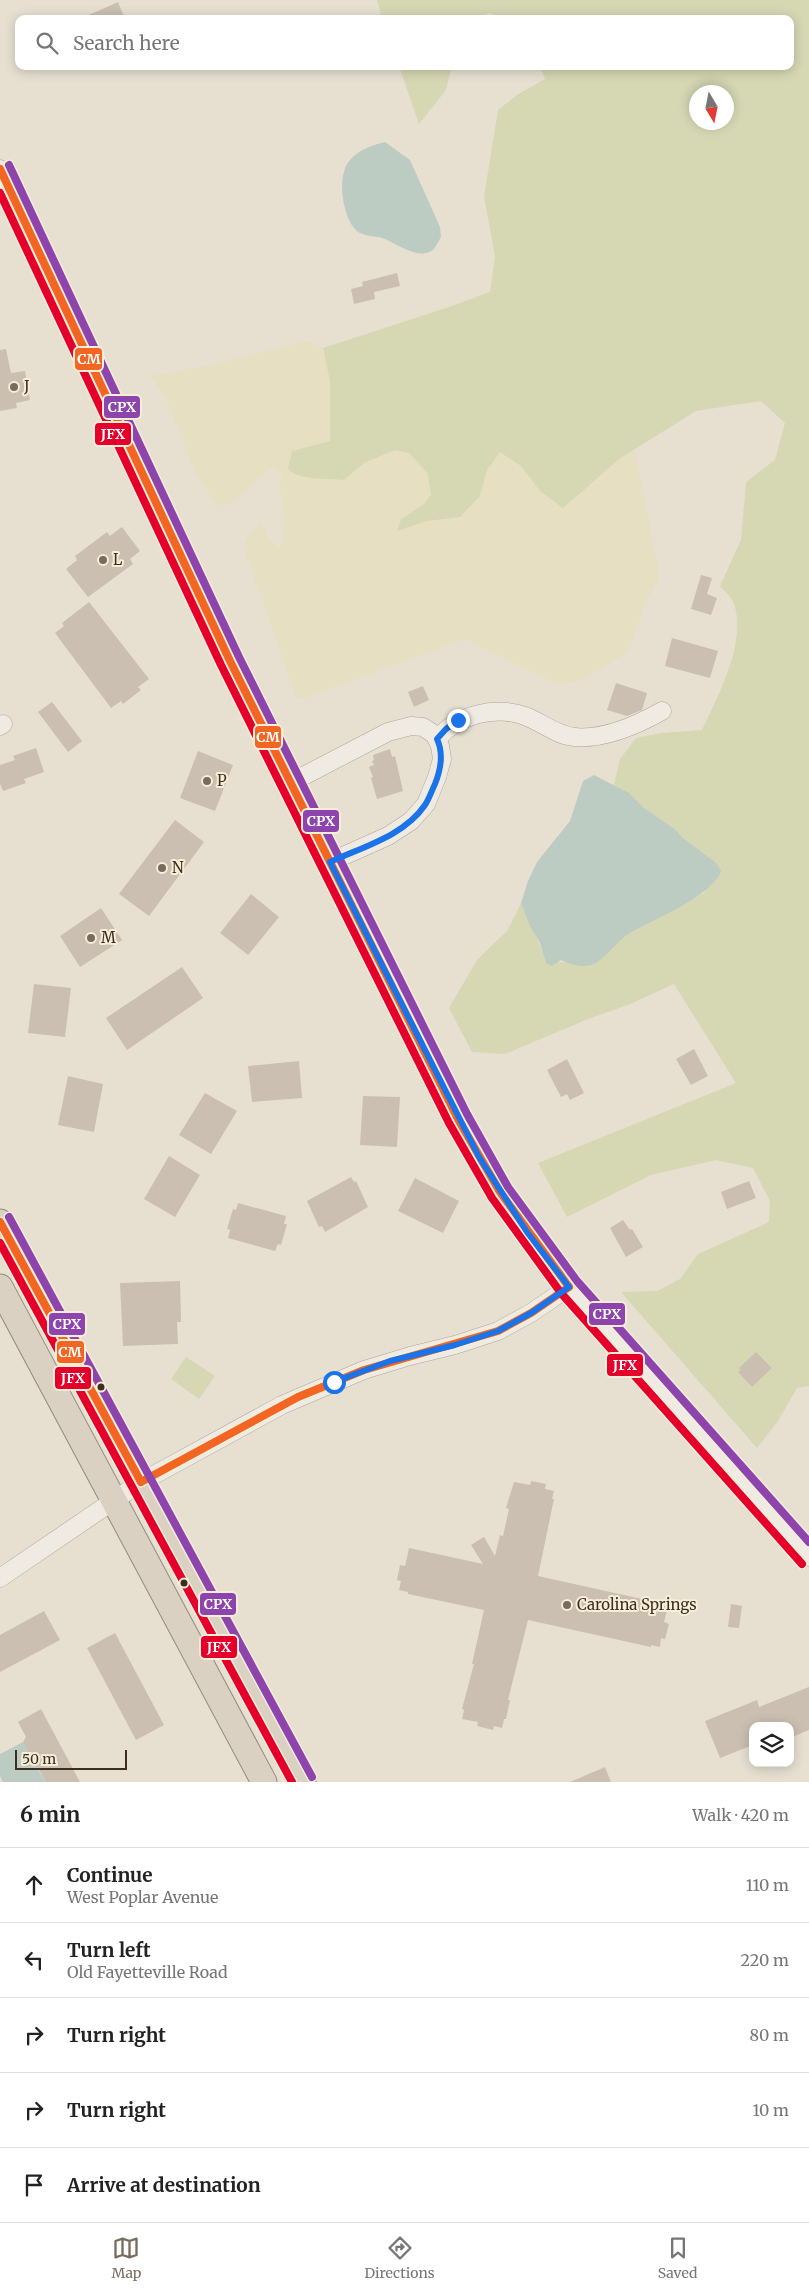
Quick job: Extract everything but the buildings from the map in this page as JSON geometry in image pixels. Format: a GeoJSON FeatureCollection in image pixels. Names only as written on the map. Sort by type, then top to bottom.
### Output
{"type":"FeatureCollection","features":[{"type":"Feature","properties":{"kind":"highway"},"geometry":{"type":"LineString","coordinates":[[0,1222],[302,1782]]}},
{"type":"Feature","properties":{"kind":"highway"},"geometry":{"type":"LineString","coordinates":[[0,1287],[264,1782]]}},
{"type":"Feature","properties":{"kind":"street"},"geometry":{"type":"LineString","coordinates":[[0,169],[95,376],[124,433],[234,668],[454,1111],[479,1157],[527,1232],[569,1287],[809,1557]]}},
{"type":"Feature","properties":{"kind":"street"},"geometry":{"type":"LineString","coordinates":[[437,739],[458,720],[488,713],[525,716],[563,734],[574,737],[614,732],[647,720],[662,711]]}},
{"type":"Feature","properties":{"kind":"street"},"geometry":{"type":"LineString","coordinates":[[290,783],[388,732],[411,726],[423,727],[435,735],[440,746],[442,758],[437,777],[426,804],[412,821],[388,836],[330,862]]}},
{"type":"Feature","properties":{"kind":"street"},"geometry":{"type":"LineString","coordinates":[[0,1578],[113,1499],[141,1482],[298,1398],[364,1370],[498,1331],[531,1313],[569,1287]]}},
{"type":"Feature","properties":{"kind":"shaded area"},"geometry":{"type":"Polygon","coordinates":[[[385,142],[410,160],[440,227],[441,237],[433,250],[427,253],[407,250],[382,238],[360,233],[354,228],[346,213],[342,183],[346,165],[363,150],[385,142]]]}},
{"type":"Feature","properties":{"kind":"shaded area"},"geometry":{"type":"Polygon","coordinates":[[[307,341],[323,348],[330,381],[330,441],[292,451],[292,474],[344,480],[364,463],[395,450],[409,453],[428,474],[431,495],[424,504],[401,519],[397,531],[427,521],[460,517],[480,496],[487,470],[500,452],[521,466],[540,491],[619,459],[635,450],[660,577],[645,603],[629,652],[580,681],[556,684],[465,639],[302,699],[296,697],[243,546],[251,531],[262,522],[268,538],[279,548],[283,539],[284,518],[279,482],[282,473],[274,467],[260,477],[232,504],[217,505],[195,472],[167,401],[151,376],[215,364],[307,341]]]}},
{"type":"Feature","properties":{"kind":"shaded area"},"geometry":{"type":"Polygon","coordinates":[[[594,775],[629,793],[644,808],[676,830],[683,838],[716,863],[721,871],[716,880],[694,899],[627,935],[596,963],[579,966],[561,960],[552,966],[546,963],[540,943],[530,926],[521,903],[537,862],[570,821],[583,781],[594,775]]]}},
{"type":"Feature","properties":{"kind":"shaded area"},"geometry":{"type":"Polygon","coordinates":[[[23,1742],[46,1782],[3,1782],[0,1776],[0,1754],[23,1742]]]}},
{"type":"Feature","properties":{"kind":"green space"},"geometry":{"type":"Polygon","coordinates":[[[377,0],[809,0],[809,1386],[797,1388],[778,1421],[757,1448],[621,1292],[657,1291],[680,1279],[698,1254],[769,1222],[770,1201],[753,1168],[716,1160],[651,1175],[567,1217],[538,1163],[736,1083],[674,984],[628,1005],[588,1019],[505,1054],[472,1052],[449,1008],[477,960],[508,930],[521,903],[546,963],[593,964],[625,936],[705,892],[683,838],[676,830],[644,808],[629,793],[614,785],[620,759],[636,738],[662,733],[702,730],[709,716],[729,668],[737,635],[737,619],[733,601],[720,586],[741,540],[746,482],[775,460],[785,423],[761,401],[696,411],[619,459],[563,508],[540,491],[521,466],[500,452],[487,470],[480,496],[460,517],[427,521],[397,531],[401,519],[424,504],[431,495],[428,474],[409,453],[395,450],[364,463],[344,480],[299,476],[288,469],[292,451],[330,441],[330,381],[323,348],[490,292],[495,256],[484,197],[498,110],[517,95],[545,79],[542,70],[794,70],[794,15],[493,15],[490,13],[483,15],[381,15],[377,0]]]}},
{"type":"Feature","properties":{"kind":"green space"},"geometry":{"type":"Polygon","coordinates":[[[400,70],[451,70],[446,90],[419,124],[400,70]]]}},
{"type":"Feature","properties":{"kind":"green space"},"geometry":{"type":"Polygon","coordinates":[[[186,1357],[215,1376],[199,1399],[171,1379],[186,1357]]]}},
{"type":"Feature","properties":{"kind":"transit line","name":"CPX"},"geometry":{"type":"LineString","coordinates":[[9,165],[239,657],[467,1114],[508,1187],[577,1281],[809,1542]]}},
{"type":"Feature","properties":{"kind":"transit line","name":"CM"},"geometry":{"type":"LineString","coordinates":[[0,169],[230,661],[458,1119],[500,1192],[569,1287]]}},
{"type":"Feature","properties":{"kind":"transit line","name":"JFX"},"geometry":{"type":"LineString","coordinates":[[0,193],[221,665],[449,1123],[492,1198],[561,1293],[802,1564]]}},
{"type":"Feature","properties":{"kind":"transit line","name":"CPX"},"geometry":{"type":"LineString","coordinates":[[9,1217],[312,1777]]}},
{"type":"Feature","properties":{"kind":"transit line","name":"CM"},"geometry":{"type":"LineString","coordinates":[[0,1222],[141,1482]]}},
{"type":"Feature","properties":{"kind":"transit line","name":"JFX"},"geometry":{"type":"LineString","coordinates":[[0,1243],[292,1782]]}},
{"type":"Feature","properties":{"kind":"transit line","name":"CM"},"geometry":{"type":"LineString","coordinates":[[141,1482],[298,1397],[364,1370],[498,1331],[531,1313],[569,1287]]}},
{"type":"Feature","properties":{"kind":"place","name":"J"},"geometry":{"type":"Point","coordinates":[14,387]}},
{"type":"Feature","properties":{"kind":"place","name":"L"},"geometry":{"type":"Point","coordinates":[103,560]}},
{"type":"Feature","properties":{"kind":"place","name":"P"},"geometry":{"type":"Point","coordinates":[207,781]}},
{"type":"Feature","properties":{"kind":"place","name":"N"},"geometry":{"type":"Point","coordinates":[162,868]}},
{"type":"Feature","properties":{"kind":"place","name":"M"},"geometry":{"type":"Point","coordinates":[91,938]}},
{"type":"Feature","properties":{"kind":"place","name":"Carolina Springs"},"geometry":{"type":"Point","coordinates":[567,1605]}},
{"type":"Feature","properties":{"kind":"route"},"geometry":{"type":"LineString","coordinates":[[334,1382],[390,1361],[455,1345],[498,1331],[541,1307],[569,1287],[527,1232],[479,1157],[458,1119],[330,862],[388,836],[412,821],[426,804],[437,777],[442,758],[437,739],[458,720]]}}]}
